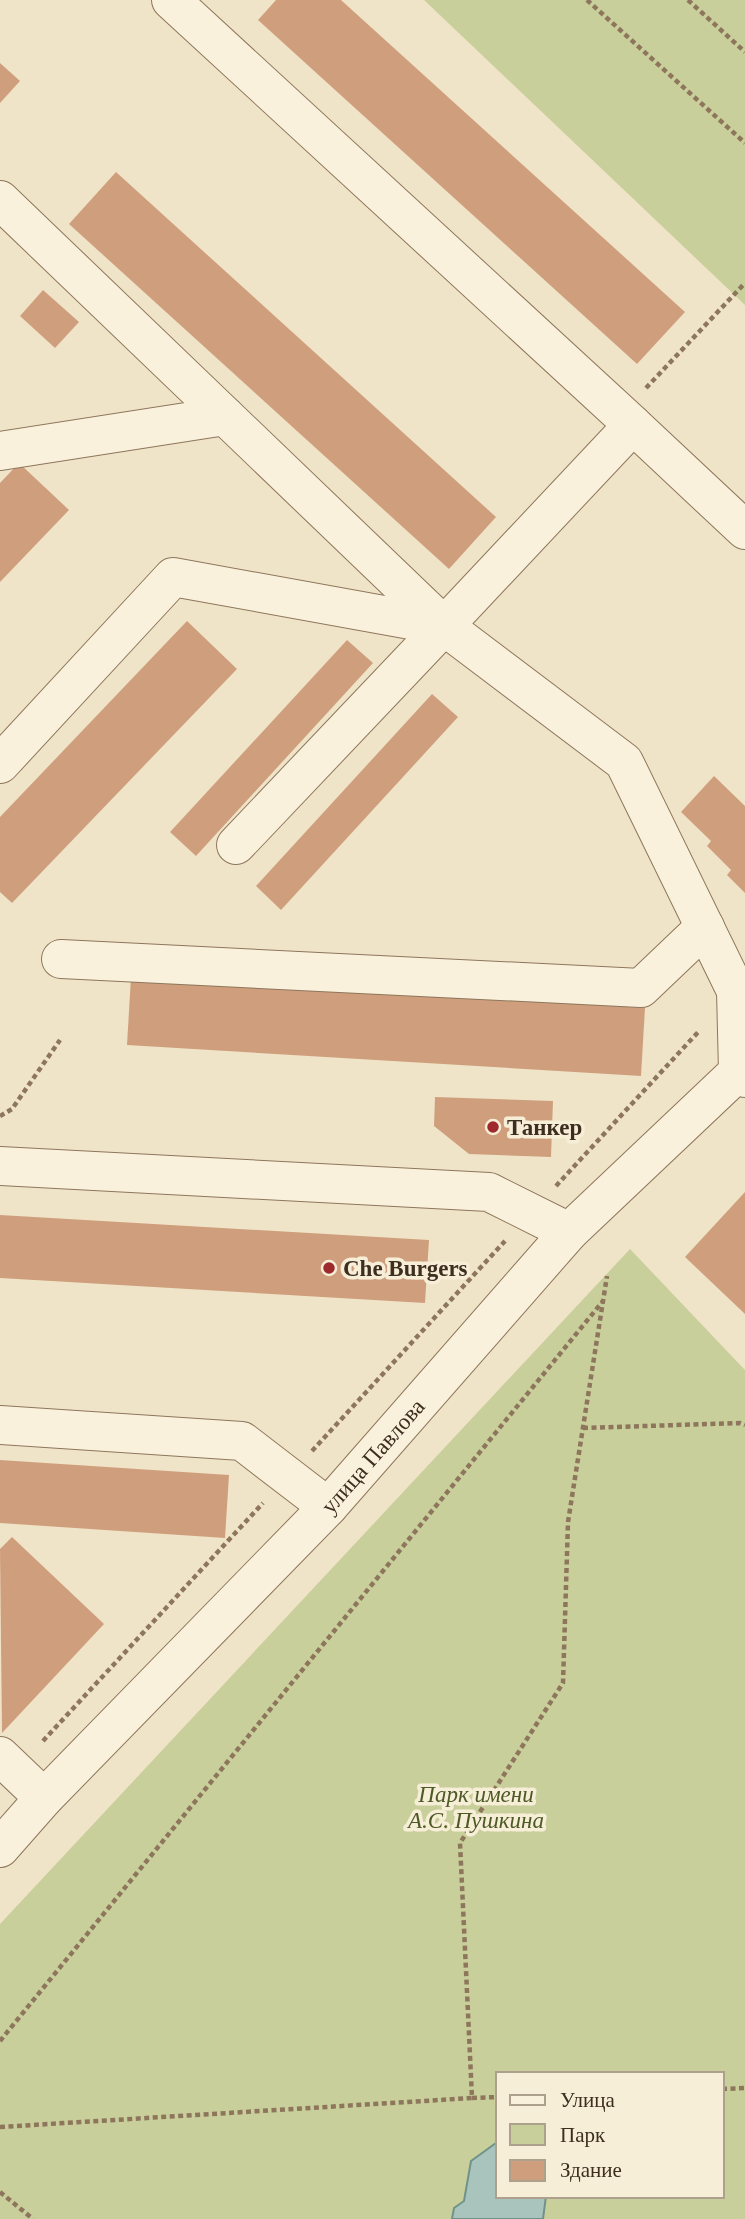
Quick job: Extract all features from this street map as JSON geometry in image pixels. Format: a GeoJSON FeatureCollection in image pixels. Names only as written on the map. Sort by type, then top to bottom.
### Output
{"type":"FeatureCollection","features":[{"type":"Feature","properties":{"kind":"street"},"geometry":{"type":"LineString","coordinates":[[171,0],[745,530]]}},
{"type":"Feature","properties":{"kind":"street"},"geometry":{"type":"LineString","coordinates":[[0,200],[444,626],[624,762],[736,991],[743,1072]]}},
{"type":"Feature","properties":{"kind":"street"},"geometry":{"type":"LineString","coordinates":[[0,452],[225,416]]}},
{"type":"Feature","properties":{"kind":"street"},"geometry":{"type":"LineString","coordinates":[[236,845],[444,626],[627,420]]}},
{"type":"Feature","properties":{"kind":"street"},"geometry":{"type":"LineString","coordinates":[[0,764],[173,577],[444,626]]}},
{"type":"Feature","properties":{"kind":"street"},"geometry":{"type":"LineString","coordinates":[[61,959],[641,988],[705,927]]}},
{"type":"Feature","properties":{"kind":"street","name":"улица Павлова"},"geometry":{"type":"LineString","coordinates":[[0,1847],[44,1798],[328,1507],[569,1232],[743,1072]]}},
{"type":"Feature","properties":{"kind":"street"},"geometry":{"type":"LineString","coordinates":[[0,1166],[489,1192],[569,1232]]}},
{"type":"Feature","properties":{"kind":"street"},"geometry":{"type":"LineString","coordinates":[[0,1424],[242,1441],[328,1507]]}},
{"type":"Feature","properties":{"kind":"street"},"geometry":{"type":"LineString","coordinates":[[8,1763],[44,1798]]}},
{"type":"Feature","properties":{"kind":"path"},"geometry":{"type":"LineString","coordinates":[[587,0],[745,143]]}},
{"type":"Feature","properties":{"kind":"path"},"geometry":{"type":"LineString","coordinates":[[688,0],[745,52]]}},
{"type":"Feature","properties":{"kind":"path"},"geometry":{"type":"LineString","coordinates":[[627,420],[745,284]]}},
{"type":"Feature","properties":{"kind":"path"},"geometry":{"type":"LineString","coordinates":[[8,1763],[288,1476],[736,991]]}},
{"type":"Feature","properties":{"kind":"path"},"geometry":{"type":"LineString","coordinates":[[0,1116],[12,1109],[60,1040]]}},
{"type":"Feature","properties":{"kind":"path"},"geometry":{"type":"LineString","coordinates":[[472,2098],[460,1843],[563,1683],[568,1522],[607,1276]]}},
{"type":"Feature","properties":{"kind":"path"},"geometry":{"type":"LineString","coordinates":[[0,2041],[604,1299]]}},
{"type":"Feature","properties":{"kind":"path"},"geometry":{"type":"LineString","coordinates":[[583,1428],[740,1423],[745,1426]]}},
{"type":"Feature","properties":{"kind":"path"},"geometry":{"type":"LineString","coordinates":[[724,2089],[745,2088]]}},
{"type":"Feature","properties":{"kind":"path"},"geometry":{"type":"LineString","coordinates":[[0,2127],[496,2097]]}},
{"type":"Feature","properties":{"kind":"path"},"geometry":{"type":"LineString","coordinates":[[0,2192],[33,2219]]}},
{"type":"Feature","properties":{"kind":"green space"},"geometry":{"type":"Polygon","coordinates":[[[424,0],[745,0],[745,305],[424,0]]]}},
{"type":"Feature","properties":{"kind":"green space","name":"Парк имени А.С. Пушкина"},"geometry":{"type":"Polygon","coordinates":[[[630,1249],[745,1370],[745,2219],[0,2219],[0,1924],[630,1249]]]}},
{"type":"Feature","properties":{"kind":"water"},"geometry":{"type":"Polygon","coordinates":[[[496,2143],[496,2198],[546,2198],[543,2219],[452,2219],[454,2208],[464,2201],[471,2161],[496,2143]]]}},
{"type":"Feature","properties":{"kind":"building"},"geometry":{"type":"Polygon","coordinates":[[[276,0],[341,0],[685,312],[637,364],[258,20],[276,0]]]}},
{"type":"Feature","properties":{"kind":"building"},"geometry":{"type":"Polygon","coordinates":[[[0,63],[20,81],[0,103],[0,63]]]}},
{"type":"Feature","properties":{"kind":"building"},"geometry":{"type":"Polygon","coordinates":[[[116,172],[496,517],[449,569],[69,224],[116,172]]]}},
{"type":"Feature","properties":{"kind":"building"},"geometry":{"type":"Polygon","coordinates":[[[43,290],[79,322],[55,348],[20,316],[43,290]]]}},
{"type":"Feature","properties":{"kind":"building"},"geometry":{"type":"Polygon","coordinates":[[[19,463],[69,510],[0,582],[0,483],[19,463]]]}},
{"type":"Feature","properties":{"kind":"building"},"geometry":{"type":"Polygon","coordinates":[[[187,621],[237,669],[12,903],[0,892],[0,817],[187,621]]]}},
{"type":"Feature","properties":{"kind":"building"},"geometry":{"type":"Polygon","coordinates":[[[347,640],[373,663],[196,856],[170,832],[347,640]]]}},
{"type":"Feature","properties":{"kind":"building"},"geometry":{"type":"Polygon","coordinates":[[[432,694],[458,717],[281,910],[256,886],[432,694]]]}},
{"type":"Feature","properties":{"kind":"building"},"geometry":{"type":"Polygon","coordinates":[[[714,776],[745,806],[745,893],[727,875],[731,870],[707,846],[711,841],[681,812],[714,776]]]}},
{"type":"Feature","properties":{"kind":"building"},"geometry":{"type":"Polygon","coordinates":[[[131,977],[645,1008],[641,1076],[127,1045],[131,977]]]}},
{"type":"Feature","properties":{"kind":"building"},"geometry":{"type":"Polygon","coordinates":[[[435,1097],[553,1101],[551,1157],[469,1154],[434,1126],[435,1097]]]}},
{"type":"Feature","properties":{"kind":"building"},"geometry":{"type":"Polygon","coordinates":[[[745,1192],[745,1314],[685,1257],[745,1192]]]}},
{"type":"Feature","properties":{"kind":"building"},"geometry":{"type":"Polygon","coordinates":[[[0,1215],[429,1240],[425,1303],[0,1278],[0,1215]]]}},
{"type":"Feature","properties":{"kind":"building"},"geometry":{"type":"Polygon","coordinates":[[[0,1460],[229,1475],[225,1538],[0,1523],[0,1460]]]}},
{"type":"Feature","properties":{"kind":"building"},"geometry":{"type":"Polygon","coordinates":[[[12,1537],[104,1624],[2,1733],[0,1549],[12,1537]]]}},
{"type":"Feature","properties":{"kind":"place","name":"Танкер"},"geometry":{"type":"Point","coordinates":[493,1127]}},
{"type":"Feature","properties":{"kind":"place","name":"Che Burgers"},"geometry":{"type":"Point","coordinates":[329,1268]}}]}
